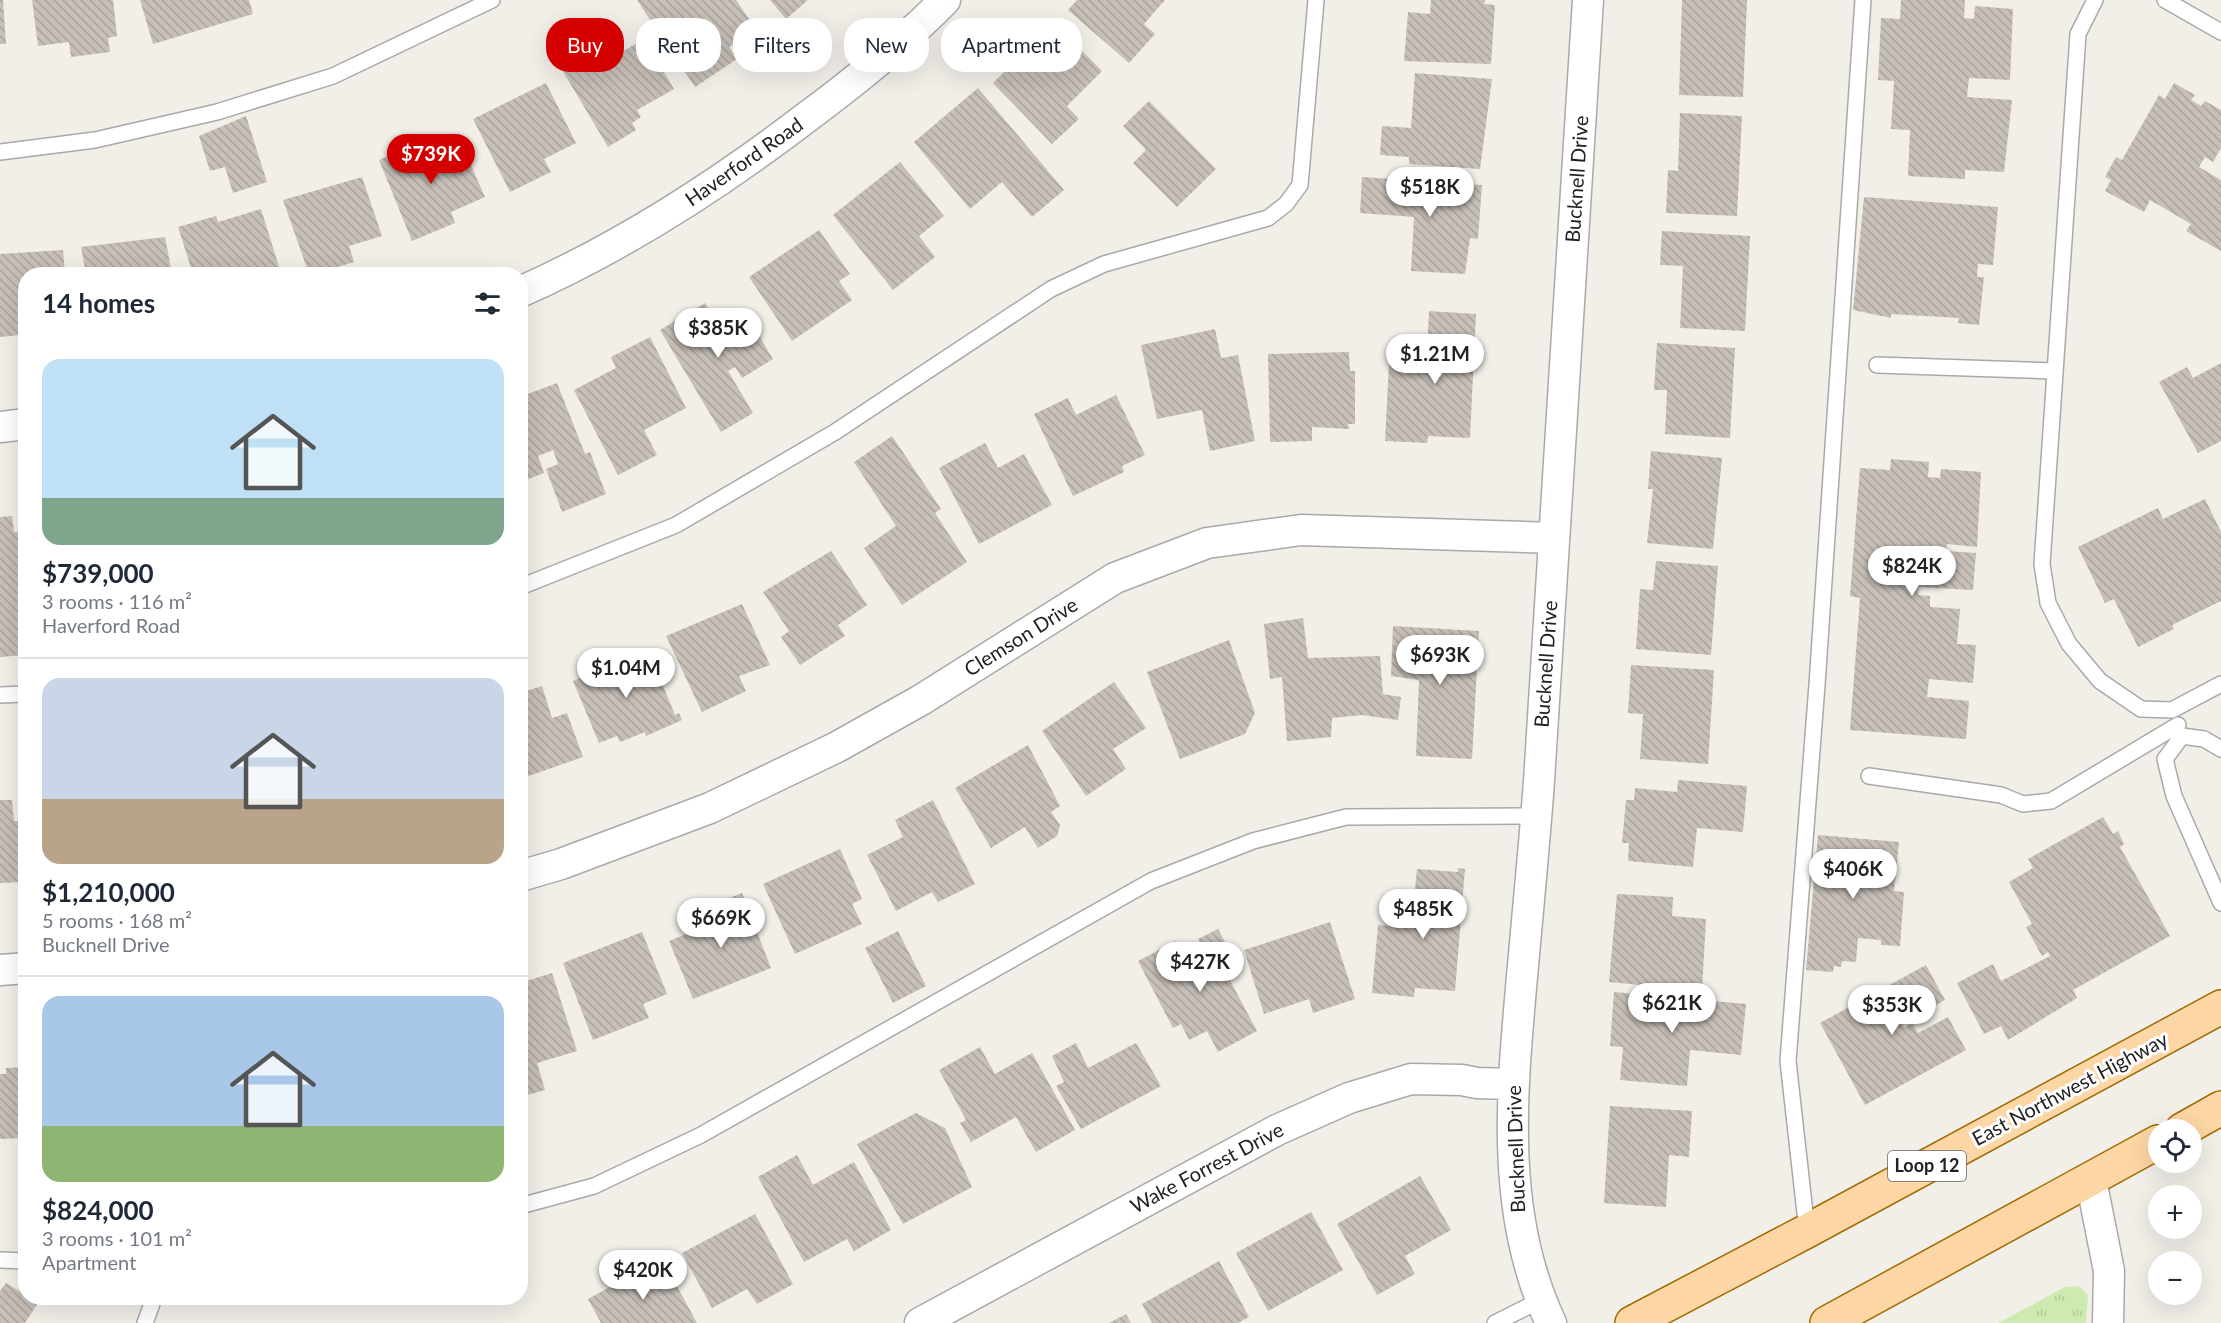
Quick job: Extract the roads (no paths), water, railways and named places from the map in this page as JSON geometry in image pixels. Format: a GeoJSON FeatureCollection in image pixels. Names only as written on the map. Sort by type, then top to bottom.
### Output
{"type":"FeatureCollection","features":[{"type":"Feature","properties":{"kind":"main road","name":"East Northwest Highway"},"geometry":{"type":"LineString","coordinates":[[1632,1323],[2221,1007]]}},
{"type":"Feature","properties":{"kind":"main road"},"geometry":{"type":"LineString","coordinates":[[2202,1119],[2221,1108]]}},
{"type":"Feature","properties":{"kind":"main road"},"geometry":{"type":"LineString","coordinates":[[1827,1323],[2148,1148]]}},
{"type":"Feature","properties":{"kind":"street","name":"Haverford Road"},"geometry":{"type":"LineString","coordinates":[[528,288],[628,238],[740,168],[841,92],[945,0]]}},
{"type":"Feature","properties":{"kind":"street","name":"Bucknell Drive"},"geometry":{"type":"LineString","coordinates":[[1546,1311],[1521,1238],[1514,1173],[1513,1084],[1537,816],[1588,0]]}},
{"type":"Feature","properties":{"kind":"street"},"geometry":{"type":"LineString","coordinates":[[0,427],[18,425]]}},
{"type":"Feature","properties":{"kind":"street","name":"Clemson Drive"},"geometry":{"type":"LineString","coordinates":[[528,874],[561,864],[710,808],[837,747],[921,699],[1115,578],[1207,543],[1301,530],[1554,538]]}},
{"type":"Feature","properties":{"kind":"street"},"geometry":{"type":"LineString","coordinates":[[0,970],[18,969]]}},
{"type":"Feature","properties":{"kind":"street","name":"Wake Forrest Drive"},"geometry":{"type":"LineString","coordinates":[[920,1323],[1277,1130],[1349,1098],[1411,1079],[1513,1084]]}},
{"type":"Feature","properties":{"kind":"street"},"geometry":{"type":"LineString","coordinates":[[2091,1180],[2109,1271],[2108,1323]]}},
{"type":"Feature","properties":{"kind":"lane"},"geometry":{"type":"LineString","coordinates":[[0,152],[95,140],[218,112],[333,75],[492,0]]}},
{"type":"Feature","properties":{"kind":"lane"},"geometry":{"type":"LineString","coordinates":[[528,584],[676,525],[835,432],[1051,289],[1104,264],[1268,218],[1286,204],[1300,185],[1316,0]]}},
{"type":"Feature","properties":{"kind":"lane"},"geometry":{"type":"LineString","coordinates":[[1807,1231],[1788,1060],[1817,685],[1863,0]]}},
{"type":"Feature","properties":{"kind":"lane"},"geometry":{"type":"LineString","coordinates":[[2095,0],[2078,34],[2042,564],[2048,603],[2069,644],[2100,681],[2141,709],[2172,710],[2221,684]]}},
{"type":"Feature","properties":{"kind":"lane"},"geometry":{"type":"LineString","coordinates":[[2165,0],[2221,32]]}},
{"type":"Feature","properties":{"kind":"lane"},"geometry":{"type":"LineString","coordinates":[[1877,365],[2055,371]]}},
{"type":"Feature","properties":{"kind":"lane"},"geometry":{"type":"LineString","coordinates":[[0,695],[18,694]]}},
{"type":"Feature","properties":{"kind":"lane"},"geometry":{"type":"LineString","coordinates":[[2172,710],[2180,731],[2165,759],[2174,796],[2221,903]]}},
{"type":"Feature","properties":{"kind":"lane"},"geometry":{"type":"LineString","coordinates":[[1869,776],[2001,795],[2023,804],[2051,801],[2180,731],[2204,739],[2221,749]]}},
{"type":"Feature","properties":{"kind":"lane"},"geometry":{"type":"LineString","coordinates":[[528,1204],[594,1186],[701,1136],[1151,881],[1243,844],[1346,818],[1537,816]]}},
{"type":"Feature","properties":{"kind":"lane"},"geometry":{"type":"LineString","coordinates":[[0,1260],[18,1261]]}},
{"type":"Feature","properties":{"kind":"lane"},"geometry":{"type":"LineString","coordinates":[[145,1323],[151,1305]]}},
{"type":"Feature","properties":{"kind":"lane"},"geometry":{"type":"LineString","coordinates":[[1495,1323],[1546,1311]]}}]}
